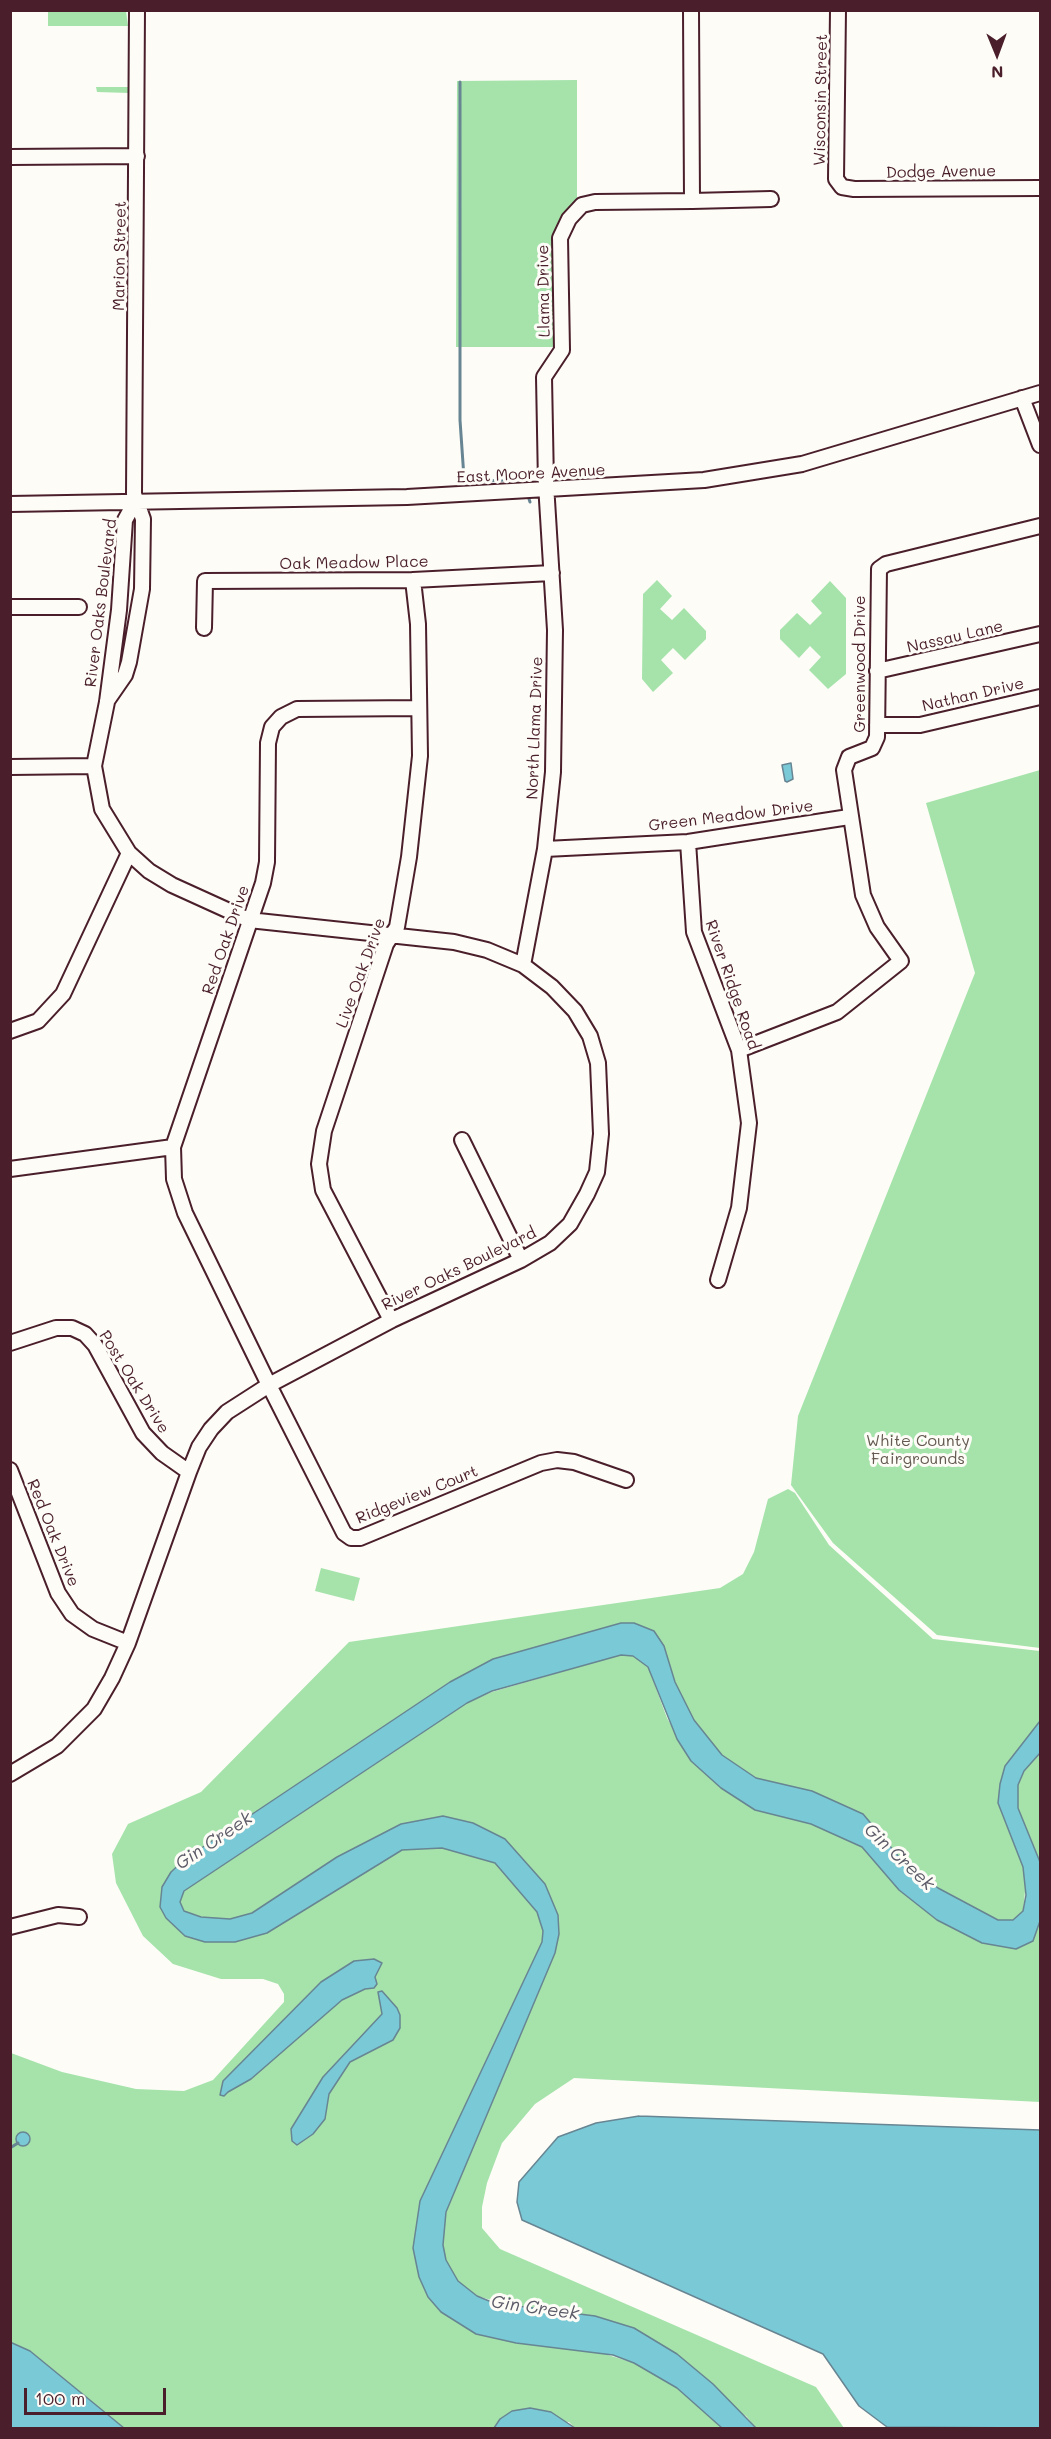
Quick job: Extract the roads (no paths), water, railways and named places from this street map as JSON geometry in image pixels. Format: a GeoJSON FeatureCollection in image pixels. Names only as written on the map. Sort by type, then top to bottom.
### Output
{"type":"FeatureCollection","features":[{"type":"Feature","properties":{"kind":"street","name":"Marion Street"},"geometry":{"type":"LineString","coordinates":[[135,502],[137,10]]}},
{"type":"Feature","properties":{"kind":"street"},"geometry":{"type":"LineString","coordinates":[[692,10],[692,201]]}},
{"type":"Feature","properties":{"kind":"street","name":"Wisconsin Street"},"geometry":{"type":"LineString","coordinates":[[838,10],[836,179],[842,187]]}},
{"type":"Feature","properties":{"kind":"street"},"geometry":{"type":"LineString","coordinates":[[10,157],[137,156]]}},
{"type":"Feature","properties":{"kind":"street","name":"Dodge Avenue"},"geometry":{"type":"LineString","coordinates":[[842,187],[854,189],[1041,188]]}},
{"type":"Feature","properties":{"kind":"street","name":"Llama Drive"},"geometry":{"type":"LineString","coordinates":[[547,490],[544,377],[562,350],[560,238],[568,219],[582,205],[596,202],[771,199]]}},
{"type":"Feature","properties":{"kind":"street","name":"East Moore Avenue"},"geometry":{"type":"LineString","coordinates":[[10,504],[407,497],[704,480],[788,467],[899,437],[1041,393]]}},
{"type":"Feature","properties":{"kind":"street"},"geometry":{"type":"LineString","coordinates":[[1022,398],[1041,445]]}},
{"type":"Feature","properties":{"kind":"street","name":"North Llama Drive"},"geometry":{"type":"LineString","coordinates":[[523,965],[545,849],[553,772],[555,630],[547,490]]}},
{"type":"Feature","properties":{"kind":"street","name":"River Oaks Boulevard"},"geometry":{"type":"LineString","coordinates":[[107,702],[125,675],[141,597],[143,519],[135,502]]}},
{"type":"Feature","properties":{"kind":"street","name":"River Oaks Boulevard"},"geometry":{"type":"LineString","coordinates":[[10,1774],[57,1746],[94,1708],[112,1678],[128,1643],[199,1447],[211,1429],[227,1412],[268,1385],[391,1320],[521,1260],[550,1243],[570,1224],[597,1172],[602,1100],[598,1063],[590,1036],[574,1011],[552,987],[523,965],[476,947],[392,935],[249,920],[172,885],[150,871],[129,853],[102,809],[94,766],[107,702],[122,589],[125,520],[135,502]]}},
{"type":"Feature","properties":{"kind":"street","name":"Greenwood Drive"},"geometry":{"type":"LineString","coordinates":[[739,1050],[837,1012],[901,961],[869,913],[862,895],[849,817],[845,762],[849,757],[872,748],[877,737],[879,569],[886,564],[1041,526]]}},
{"type":"Feature","properties":{"kind":"street","name":"Oak Meadow Place"},"geometry":{"type":"LineString","coordinates":[[204,628],[205,581],[413,580],[552,573]]}},
{"type":"Feature","properties":{"kind":"street","name":"Live Oak Drive"},"geometry":{"type":"LineString","coordinates":[[391,1320],[323,1190],[319,1164],[324,1131],[386,944],[397,927],[418,788],[418,624],[413,580]]}},
{"type":"Feature","properties":{"kind":"street"},"geometry":{"type":"LineString","coordinates":[[10,607],[80,607]]}},
{"type":"Feature","properties":{"kind":"street","name":"Nassau Lane"},"geometry":{"type":"LineString","coordinates":[[877,671],[1041,634]]}},
{"type":"Feature","properties":{"kind":"street","name":"Nathan Drive"},"geometry":{"type":"LineString","coordinates":[[877,725],[920,725],[1041,697]]}},
{"type":"Feature","properties":{"kind":"street","name":"Red Oak Drive"},"geometry":{"type":"LineString","coordinates":[[173,1147],[263,883],[267,862],[268,743],[272,727],[281,717],[297,709],[419,708]]}},
{"type":"Feature","properties":{"kind":"street"},"geometry":{"type":"LineString","coordinates":[[10,767],[94,766]]}},
{"type":"Feature","properties":{"kind":"street","name":"Green Meadow Drive"},"geometry":{"type":"LineString","coordinates":[[545,849],[688,842],[849,817]]}},
{"type":"Feature","properties":{"kind":"street","name":"River Ridge Road"},"geometry":{"type":"LineString","coordinates":[[688,842],[694,932],[739,1050],[748,1108],[748,1138],[739,1208],[718,1280]]}},
{"type":"Feature","properties":{"kind":"street"},"geometry":{"type":"LineString","coordinates":[[10,1031],[38,1021],[63,994],[129,853]]}},
{"type":"Feature","properties":{"kind":"street"},"geometry":{"type":"LineString","coordinates":[[462,1140],[521,1260]]}},
{"type":"Feature","properties":{"kind":"street"},"geometry":{"type":"LineString","coordinates":[[10,1169],[173,1147],[174,1179],[185,1213],[268,1385]]}},
{"type":"Feature","properties":{"kind":"street","name":"Post Oak Drive"},"geometry":{"type":"LineString","coordinates":[[10,1344],[56,1328],[72,1328],[86,1334],[95,1345],[143,1433],[157,1449],[189,1472]]}},
{"type":"Feature","properties":{"kind":"street","name":"Ridgeview Court"},"geometry":{"type":"LineString","coordinates":[[268,1385],[344,1533],[351,1538],[360,1538],[541,1463],[557,1460],[574,1462],[626,1480]]}},
{"type":"Feature","properties":{"kind":"street","name":"Red Oak Drive"},"geometry":{"type":"LineString","coordinates":[[10,1470],[58,1593],[72,1614],[93,1629],[128,1643]]}},
{"type":"Feature","properties":{"kind":"street"},"geometry":{"type":"LineString","coordinates":[[10,1928],[57,1915],[79,1917]]}},
{"type":"Feature","properties":{"kind":"water"},"geometry":{"type":"Polygon","coordinates":[[[791,763],[793,779],[787,782],[782,765],[791,763]]]}},
{"type":"Feature","properties":{"kind":"water","name":"Gin Creek"},"geometry":{"type":"Polygon","coordinates":[[[621,1623],[634,1623],[654,1631],[664,1646],[675,1682],[694,1720],[722,1755],[756,1778],[812,1791],[863,1814],[900,1858],[938,1888],[998,1920],[1013,1920],[1023,1911],[1026,1895],[1023,1867],[998,1803],[1000,1784],[1005,1766],[1040,1721],[1040,1753],[1024,1771],[1018,1785],[1018,1808],[1040,1862],[1040,1921],[1033,1941],[1016,1949],[982,1943],[937,1920],[899,1890],[862,1847],[811,1824],[755,1810],[721,1788],[691,1761],[677,1739],[648,1667],[633,1656],[621,1655],[492,1691],[467,1703],[184,1891],[180,1902],[184,1911],[201,1917],[230,1919],[252,1913],[337,1857],[401,1824],[443,1816],[473,1823],[505,1839],[545,1884],[558,1915],[559,1934],[555,1953],[446,2212],[443,2245],[446,2260],[458,2281],[477,2296],[494,2303],[595,2316],[634,2328],[677,2354],[713,2384],[756,2428],[722,2428],[677,2388],[634,2363],[613,2355],[516,2343],[476,2334],[441,2312],[428,2297],[419,2277],[413,2248],[420,2201],[542,1942],[543,1931],[537,1912],[495,1863],[442,1848],[402,1850],[267,1933],[235,1942],[205,1942],[185,1936],[166,1918],[160,1907],[162,1887],[171,1872],[185,1859],[450,1682],[493,1659],[621,1623]]]}},
{"type":"Feature","properties":{"kind":"water"},"geometry":{"type":"Polygon","coordinates":[[[374,1959],[382,1963],[375,1977],[377,1984],[374,1988],[365,1989],[342,2000],[251,2079],[224,2096],[220,2095],[223,2081],[321,1982],[354,1961],[374,1959]]]}},
{"type":"Feature","properties":{"kind":"water"},"geometry":{"type":"Polygon","coordinates":[[[382,1991],[397,2008],[400,2015],[400,2028],[393,2040],[350,2062],[329,2094],[325,2119],[313,2134],[297,2145],[292,2141],[291,2129],[323,2077],[382,2014],[378,1992],[382,1991]]]}},
{"type":"Feature","properties":{"kind":"water"},"geometry":{"type":"Polygon","coordinates":[[[639,2116],[1040,2130],[1040,2428],[887,2427],[859,2406],[823,2354],[522,2220],[517,2202],[519,2182],[558,2137],[596,2123],[639,2116]]]}},
{"type":"Feature","properties":{"kind":"water"},"geometry":{"type":"Polygon","coordinates":[[[23,2132],[28,2134],[30,2139],[28,2144],[23,2146],[18,2144],[16,2139],[18,2134],[23,2132]]]}},
{"type":"Feature","properties":{"kind":"water"},"geometry":{"type":"Polygon","coordinates":[[[10,2342],[30,2351],[124,2428],[11,2428],[10,2342]]]}},
{"type":"Feature","properties":{"kind":"water"},"geometry":{"type":"Polygon","coordinates":[[[530,2408],[551,2412],[575,2428],[494,2428],[500,2419],[512,2411],[530,2408]]]}},
{"type":"Feature","properties":{"kind":"waterway"},"geometry":{"type":"LineString","coordinates":[[460,82],[460,420],[464,478],[468,482],[525,479],[529,485]]}},
{"type":"Feature","properties":{"kind":"waterway"},"geometry":{"type":"LineString","coordinates":[[10,2148],[18,2143]]}},
{"type":"Feature","properties":{"kind":"park label","name":"White County Fairgrounds"},"geometry":{"type":"Point","coordinates":[918,1450]}}]}
